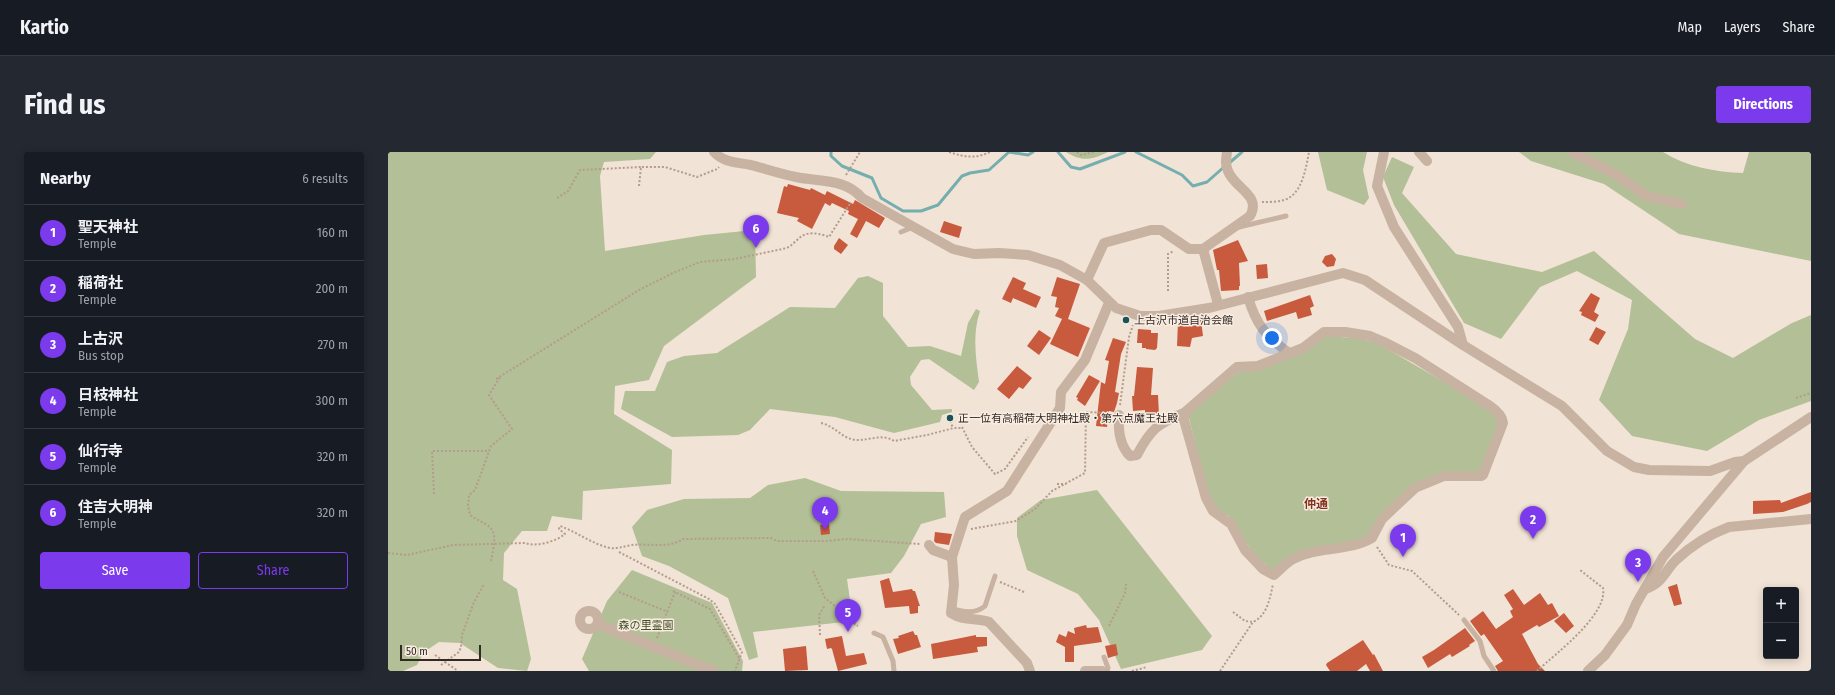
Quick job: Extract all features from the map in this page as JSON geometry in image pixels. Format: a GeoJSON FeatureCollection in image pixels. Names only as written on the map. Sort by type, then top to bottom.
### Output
{"type":"FeatureCollection","features":[{"type":"Feature","properties":{"kind":"street"},"geometry":{"type":"LineString","coordinates":[[714,152],[724,160],[750,165],[797,178],[836,182],[857,192],[862,198],[953,249],[974,254],[999,253],[1028,255],[1060,265],[1087,280],[1109,303],[1116,308],[1140,316],[1159,316],[1209,308],[1218,304],[1343,273],[1353,275],[1365,280],[1463,345],[1562,406],[1607,451],[1634,467],[1649,470],[1710,471],[1735,462],[1744,461]]}},
{"type":"Feature","properties":{"kind":"street"},"geometry":{"type":"LineString","coordinates":[[1087,280],[1104,243],[1151,230],[1161,230],[1190,249],[1202,249],[1250,216],[1253,203],[1252,199],[1227,167],[1227,152]]}},
{"type":"Feature","properties":{"kind":"street"},"geometry":{"type":"LineString","coordinates":[[1384,152],[1377,186],[1394,227],[1458,327],[1463,345]]}},
{"type":"Feature","properties":{"kind":"street"},"geometry":{"type":"LineString","coordinates":[[1419,152],[1427,161]]}},
{"type":"Feature","properties":{"kind":"street"},"geometry":{"type":"LineString","coordinates":[[1572,152],[1615,174],[1647,196],[1682,204]]}},
{"type":"Feature","properties":{"kind":"street"},"geometry":{"type":"LineString","coordinates":[[1202,249],[1218,304]]}},
{"type":"Feature","properties":{"kind":"street"},"geometry":{"type":"LineString","coordinates":[[1248,297],[1259,327],[1270,339],[1289,354]]}},
{"type":"Feature","properties":{"kind":"street"},"geometry":{"type":"LineString","coordinates":[[1030,671],[1028,663],[989,622],[959,618],[948,609],[954,585],[952,557],[959,531],[965,518],[1007,491],[1060,408],[1061,392],[1085,360],[1109,303]]}},
{"type":"Feature","properties":{"kind":"street"},"geometry":{"type":"LineString","coordinates":[[1119,415],[1118,429],[1124,446],[1130,456],[1137,455],[1146,436],[1165,420],[1184,413],[1236,367],[1258,366],[1289,354],[1303,348],[1324,332],[1345,332],[1370,336],[1415,358],[1498,411],[1503,423],[1483,474],[1474,478],[1444,476],[1415,488],[1382,519],[1372,538],[1349,546],[1312,552],[1293,559],[1274,579],[1245,550],[1231,524],[1213,511],[1204,491],[1184,420],[1184,413]]}},
{"type":"Feature","properties":{"kind":"street"},"geometry":{"type":"LineString","coordinates":[[1588,671],[1605,655],[1628,625],[1645,589],[1663,557],[1744,461],[1811,417]]}},
{"type":"Feature","properties":{"kind":"street"},"geometry":{"type":"LineString","coordinates":[[1645,589],[1658,583],[1675,562],[1695,544],[1721,530],[1729,527],[1811,519]]}},
{"type":"Feature","properties":{"kind":"street"},"geometry":{"type":"LineString","coordinates":[[930,545],[933,550],[952,557]]}},
{"type":"Feature","properties":{"kind":"street"},"geometry":{"type":"LineString","coordinates":[[598,624],[713,671]]}},
{"type":"Feature","properties":{"kind":"street"},"geometry":{"type":"LineString","coordinates":[[1085,671],[1102,671]]}},
{"type":"Feature","properties":{"kind":"lane"},"geometry":{"type":"LineString","coordinates":[[1231,229],[1286,216]]}},
{"type":"Feature","properties":{"kind":"lane"},"geometry":{"type":"LineString","coordinates":[[901,232],[914,227]]}},
{"type":"Feature","properties":{"kind":"lane"},"geometry":{"type":"LineString","coordinates":[[948,609],[965,612],[981,609],[985,606],[994,578]]}},
{"type":"Feature","properties":{"kind":"lane"},"geometry":{"type":"LineString","coordinates":[[1464,620],[1480,641],[1484,656],[1494,671]]}},
{"type":"Feature","properties":{"kind":"lane"},"geometry":{"type":"LineString","coordinates":[[874,633],[884,637],[893,661],[894,671]]}},
{"type":"Feature","properties":{"kind":"lane"},"geometry":{"type":"LineString","coordinates":[[1104,657],[1108,668],[1107,671]]}},
{"type":"Feature","properties":{"kind":"path"},"geometry":{"type":"LineString","coordinates":[[848,172],[860,152]]}},
{"type":"Feature","properties":{"kind":"path"},"geometry":{"type":"LineString","coordinates":[[949,152],[964,156],[981,156],[990,152]]}},
{"type":"Feature","properties":{"kind":"path"},"geometry":{"type":"LineString","coordinates":[[1077,152],[1081,155],[1094,152]]}},
{"type":"Feature","properties":{"kind":"path"},"geometry":{"type":"LineString","coordinates":[[1253,203],[1285,200],[1298,189],[1306,172],[1309,152]]}},
{"type":"Feature","properties":{"kind":"path"},"geometry":{"type":"LineString","coordinates":[[556,198],[568,191],[580,170],[642,167],[665,168],[697,177],[717,169],[724,160]]}},
{"type":"Feature","properties":{"kind":"path"},"geometry":{"type":"LineString","coordinates":[[639,186],[642,167]]}},
{"type":"Feature","properties":{"kind":"path"},"geometry":{"type":"LineString","coordinates":[[496,379],[639,290],[673,273],[700,262],[735,259],[787,248],[794,244],[803,235],[820,233],[829,237],[857,192]]}},
{"type":"Feature","properties":{"kind":"path"},"geometry":{"type":"LineString","coordinates":[[1168,291],[1168,254],[1190,249]]}},
{"type":"Feature","properties":{"kind":"path"},"geometry":{"type":"LineString","coordinates":[[959,531],[1016,521],[1035,509],[1052,491],[1085,472],[1086,412],[1100,411],[1119,415],[1129,337],[1132,326],[1140,316]]}},
{"type":"Feature","properties":{"kind":"path"},"geometry":{"type":"LineString","coordinates":[[491,561],[495,537],[493,531],[489,526],[470,515],[468,505],[469,495],[475,490],[491,446],[512,429],[494,406],[489,395],[500,377]]}},
{"type":"Feature","properties":{"kind":"path"},"geometry":{"type":"LineString","coordinates":[[1796,398],[1811,393]]}},
{"type":"Feature","properties":{"kind":"path"},"geometry":{"type":"LineString","coordinates":[[950,421],[953,428]]}},
{"type":"Feature","properties":{"kind":"path"},"geometry":{"type":"LineString","coordinates":[[821,423],[827,424],[851,439],[876,437],[890,438],[894,441],[927,436],[953,428],[962,428],[972,448],[995,474],[1005,469],[1028,437]]}},
{"type":"Feature","properties":{"kind":"path"},"geometry":{"type":"LineString","coordinates":[[434,494],[432,451],[490,451]]}},
{"type":"Feature","properties":{"kind":"path"},"geometry":{"type":"LineString","coordinates":[[1057,484],[1066,484]]}},
{"type":"Feature","properties":{"kind":"path"},"geometry":{"type":"LineString","coordinates":[[388,553],[407,555],[453,544],[493,545],[525,543],[533,546],[561,537],[565,534],[559,529],[560,526],[571,530],[584,538],[610,548],[631,545],[671,544],[683,539],[771,538],[777,541],[827,542],[847,539],[930,545]]}},
{"type":"Feature","properties":{"kind":"path"},"geometry":{"type":"LineString","coordinates":[[1372,538],[1389,565],[1412,571],[1464,620]]}},
{"type":"Feature","properties":{"kind":"path"},"geometry":{"type":"LineString","coordinates":[[619,552],[709,599],[715,604],[742,652],[735,671]]}},
{"type":"Feature","properties":{"kind":"path"},"geometry":{"type":"LineString","coordinates":[[1537,671],[1590,621],[1602,600],[1603,588],[1580,570]]}},
{"type":"Feature","properties":{"kind":"path"},"geometry":{"type":"LineString","coordinates":[[813,571],[825,598],[841,611],[847,619],[858,626]]}},
{"type":"Feature","properties":{"kind":"path"},"geometry":{"type":"LineString","coordinates":[[994,578],[1024,592]]}},
{"type":"Feature","properties":{"kind":"path"},"geometry":{"type":"LineString","coordinates":[[1220,671],[1253,622],[1257,620],[1267,608],[1274,579]]}},
{"type":"Feature","properties":{"kind":"path"},"geometry":{"type":"LineString","coordinates":[[441,665],[459,652],[462,648],[462,635],[474,602],[484,584]]}},
{"type":"Feature","properties":{"kind":"path"},"geometry":{"type":"LineString","coordinates":[[1109,626],[1125,593],[1126,584]]}},
{"type":"Feature","properties":{"kind":"path"},"geometry":{"type":"LineString","coordinates":[[619,592],[668,612]]}},
{"type":"Feature","properties":{"kind":"path"},"geometry":{"type":"LineString","coordinates":[[654,647],[674,592],[710,609],[740,658]]}},
{"type":"Feature","properties":{"kind":"path"},"geometry":{"type":"LineString","coordinates":[[820,635],[819,615],[825,605]]}},
{"type":"Feature","properties":{"kind":"path"},"geometry":{"type":"LineString","coordinates":[[1232,612],[1245,622],[1253,622]]}},
{"type":"Feature","properties":{"kind":"path"},"geometry":{"type":"LineString","coordinates":[[435,655],[458,671]]}},
{"type":"Feature","properties":{"kind":"path"},"geometry":{"type":"LineString","coordinates":[[1132,671],[1147,667]]}},
{"type":"Feature","properties":{"kind":"green space"},"geometry":{"type":"Polygon","coordinates":[[[388,152],[656,152],[650,159],[604,162],[600,176],[605,251],[704,235],[755,230],[756,277],[664,346],[649,380],[615,386],[614,414],[672,450],[671,484],[583,491],[582,520],[552,516],[547,531],[522,531],[504,553],[503,580],[517,589],[531,659],[527,671],[498,668],[460,643],[439,642],[424,652],[417,665],[403,671],[388,671],[388,152]]]}},
{"type":"Feature","properties":{"kind":"green space"},"geometry":{"type":"Polygon","coordinates":[[[1066,152],[1108,152],[1097,157],[1082,159],[1066,152]]]}},
{"type":"Feature","properties":{"kind":"green space"},"geometry":{"type":"Polygon","coordinates":[[[1318,152],[1367,152],[1363,170],[1369,198],[1364,205],[1327,190],[1318,152]]]}},
{"type":"Feature","properties":{"kind":"green space"},"geometry":{"type":"Polygon","coordinates":[[[1519,152],[1663,152],[1691,165],[1702,168],[1743,173],[1749,152],[1811,152],[1811,261],[1679,234],[1604,184],[1531,161],[1519,152]]]}},
{"type":"Feature","properties":{"kind":"green space"},"geometry":{"type":"Polygon","coordinates":[[[1392,157],[1414,167],[1402,193],[1456,254],[1542,272],[1594,251],[1695,339],[1733,358],[1792,323],[1811,315],[1811,401],[1759,420],[1707,451],[1632,436],[1599,400],[1628,329],[1632,300],[1577,271],[1540,287],[1501,339],[1464,323],[1394,205],[1383,177],[1392,157]]]}},
{"type":"Feature","properties":{"kind":"green space"},"geometry":{"type":"Polygon","coordinates":[[[868,276],[883,283],[883,316],[908,347],[930,346],[961,356],[968,323],[976,309],[980,311],[975,338],[979,382],[974,390],[929,359],[921,360],[910,377],[911,385],[932,410],[952,409],[952,412],[942,415],[940,422],[894,433],[835,417],[770,409],[750,430],[738,435],[672,437],[621,409],[625,391],[655,391],[667,362],[684,356],[717,353],[790,307],[835,308],[858,278],[868,276]]]}},
{"type":"Feature","properties":{"kind":"green space"},"geometry":{"type":"Polygon","coordinates":[[[1323,336],[1357,338],[1377,343],[1494,411],[1499,416],[1499,426],[1481,473],[1414,485],[1367,538],[1271,570],[1251,550],[1229,516],[1215,509],[1205,483],[1189,413],[1240,371],[1323,336]]]}},
{"type":"Feature","properties":{"kind":"green space"},"geometry":{"type":"Polygon","coordinates":[[[805,478],[841,491],[944,492],[946,517],[921,524],[904,556],[891,573],[847,579],[853,621],[753,632],[758,657],[749,660],[728,598],[669,566],[642,556],[632,527],[647,510],[684,499],[750,498],[768,485],[805,478]]]}},
{"type":"Feature","properties":{"kind":"green space"},"geometry":{"type":"Polygon","coordinates":[[[1097,490],[1212,636],[1202,650],[1121,669],[1099,620],[1078,594],[1027,570],[1017,536],[1017,518],[1041,500],[1097,490]]]}},
{"type":"Feature","properties":{"kind":"green space","name":"森の里霊園"},"geometry":{"type":"Polygon","coordinates":[[[632,570],[712,603],[743,661],[742,671],[589,671],[582,659],[607,601],[632,570]]]}},
{"type":"Feature","properties":{"kind":"building"},"geometry":{"type":"Polygon","coordinates":[[[788,184],[810,190],[811,188],[825,195],[827,191],[853,204],[855,200],[885,218],[879,228],[866,221],[857,238],[850,234],[858,219],[848,214],[849,211],[832,203],[830,206],[825,203],[812,229],[797,221],[799,218],[777,213],[784,186],[787,187],[788,184]]]}},
{"type":"Feature","properties":{"kind":"building"},"geometry":{"type":"Polygon","coordinates":[[[944,221],[962,227],[959,238],[940,232],[944,221]]]}},
{"type":"Feature","properties":{"kind":"building"},"geometry":{"type":"Polygon","coordinates":[[[839,238],[848,245],[841,254],[834,249],[834,246],[839,238]]]}},
{"type":"Feature","properties":{"kind":"building"},"geometry":{"type":"Polygon","coordinates":[[[1238,240],[1248,261],[1239,263],[1239,290],[1221,291],[1219,270],[1217,270],[1213,250],[1238,240]]]}},
{"type":"Feature","properties":{"kind":"building"},"geometry":{"type":"Polygon","coordinates":[[[1332,254],[1336,259],[1334,266],[1327,267],[1322,262],[1325,256],[1332,254]]]}},
{"type":"Feature","properties":{"kind":"building"},"geometry":{"type":"Polygon","coordinates":[[[1267,264],[1268,278],[1257,279],[1256,265],[1267,264]]]}},
{"type":"Feature","properties":{"kind":"building"},"geometry":{"type":"Polygon","coordinates":[[[1013,277],[1026,283],[1023,289],[1041,297],[1036,308],[1013,298],[1011,303],[1002,299],[1013,277]]]}},
{"type":"Feature","properties":{"kind":"building"},"geometry":{"type":"Polygon","coordinates":[[[1057,277],[1080,284],[1068,319],[1090,328],[1078,357],[1050,344],[1062,319],[1055,316],[1059,308],[1055,307],[1057,297],[1051,296],[1057,277]]]}},
{"type":"Feature","properties":{"kind":"building"},"geometry":{"type":"Polygon","coordinates":[[[1591,293],[1600,298],[1594,312],[1599,315],[1595,322],[1581,315],[1582,312],[1579,311],[1591,293]]]}},
{"type":"Feature","properties":{"kind":"building"},"geometry":{"type":"Polygon","coordinates":[[[1310,295],[1314,306],[1310,308],[1312,315],[1298,319],[1296,312],[1267,321],[1264,311],[1310,295]]]}},
{"type":"Feature","properties":{"kind":"building"},"geometry":{"type":"Polygon","coordinates":[[[1201,320],[1203,336],[1192,338],[1190,347],[1177,346],[1178,322],[1201,320]]]}},
{"type":"Feature","properties":{"kind":"building"},"geometry":{"type":"Polygon","coordinates":[[[1596,327],[1606,332],[1598,345],[1589,340],[1596,327]]]}},
{"type":"Feature","properties":{"kind":"building"},"geometry":{"type":"Polygon","coordinates":[[[1138,329],[1151,330],[1151,333],[1158,333],[1157,348],[1155,350],[1142,348],[1142,343],[1137,343],[1138,329]]]}},
{"type":"Feature","properties":{"kind":"building"},"geometry":{"type":"Polygon","coordinates":[[[1039,330],[1051,338],[1039,355],[1027,346],[1039,330]]]}},
{"type":"Feature","properties":{"kind":"building"},"geometry":{"type":"Polygon","coordinates":[[[1113,338],[1126,342],[1121,354],[1115,392],[1119,393],[1114,412],[1109,411],[1107,427],[1096,426],[1101,382],[1105,384],[1109,361],[1105,360],[1113,338]]]}},
{"type":"Feature","properties":{"kind":"building"},"geometry":{"type":"Polygon","coordinates":[[[1017,366],[1032,378],[1023,389],[1019,387],[1009,399],[997,389],[1017,366]]]}},
{"type":"Feature","properties":{"kind":"building"},"geometry":{"type":"Polygon","coordinates":[[[1137,367],[1153,368],[1151,395],[1158,395],[1159,415],[1149,415],[1149,413],[1145,413],[1145,410],[1133,411],[1132,396],[1134,396],[1137,367]]]}},
{"type":"Feature","properties":{"kind":"building"},"geometry":{"type":"Polygon","coordinates":[[[1089,375],[1100,381],[1085,406],[1077,400],[1078,398],[1076,397],[1089,375]]]}},
{"type":"Feature","properties":{"kind":"building"},"geometry":{"type":"Polygon","coordinates":[[[1811,492],[1811,502],[1807,504],[1783,512],[1753,514],[1753,501],[1780,500],[1781,503],[1811,492]]]}},
{"type":"Feature","properties":{"kind":"building"},"geometry":{"type":"Polygon","coordinates":[[[829,524],[830,534],[821,535],[820,525],[829,524]]]}},
{"type":"Feature","properties":{"kind":"building"},"geometry":{"type":"Polygon","coordinates":[[[935,532],[952,534],[949,545],[936,543],[934,541],[935,532]]]}},
{"type":"Feature","properties":{"kind":"building"},"geometry":{"type":"Polygon","coordinates":[[[889,578],[893,592],[912,589],[915,591],[920,606],[918,606],[918,613],[910,614],[909,606],[885,608],[880,581],[889,578]]]}},
{"type":"Feature","properties":{"kind":"building"},"geometry":{"type":"Polygon","coordinates":[[[1677,584],[1682,604],[1674,606],[1668,587],[1677,584]]]}},
{"type":"Feature","properties":{"kind":"building"},"geometry":{"type":"Polygon","coordinates":[[[1513,589],[1524,605],[1540,593],[1548,605],[1552,603],[1559,616],[1539,627],[1537,625],[1522,634],[1538,664],[1545,671],[1498,671],[1495,666],[1503,661],[1484,634],[1481,636],[1470,621],[1483,611],[1496,629],[1513,617],[1510,611],[1513,609],[1504,595],[1513,589]]]}},
{"type":"Feature","properties":{"kind":"building"},"geometry":{"type":"Polygon","coordinates":[[[1564,613],[1574,626],[1566,633],[1554,621],[1564,613]]]}},
{"type":"Feature","properties":{"kind":"building"},"geometry":{"type":"Polygon","coordinates":[[[1086,625],[1087,628],[1098,627],[1102,642],[1074,646],[1074,662],[1065,662],[1065,647],[1056,642],[1059,634],[1066,637],[1068,631],[1075,634],[1074,628],[1086,625]]]}},
{"type":"Feature","properties":{"kind":"building"},"geometry":{"type":"Polygon","coordinates":[[[1465,628],[1475,641],[1469,645],[1470,646],[1452,657],[1450,654],[1428,668],[1422,657],[1465,628]]]}},
{"type":"Feature","properties":{"kind":"building"},"geometry":{"type":"Polygon","coordinates":[[[913,631],[915,635],[917,635],[921,647],[898,654],[893,639],[899,638],[898,636],[913,631]]]}},
{"type":"Feature","properties":{"kind":"building"},"geometry":{"type":"Polygon","coordinates":[[[976,635],[976,637],[987,637],[987,646],[977,647],[978,652],[933,659],[931,644],[976,635]]]}},
{"type":"Feature","properties":{"kind":"building"},"geometry":{"type":"Polygon","coordinates":[[[842,636],[846,656],[864,653],[867,664],[838,671],[832,649],[827,649],[825,639],[842,636]]]}},
{"type":"Feature","properties":{"kind":"building"},"geometry":{"type":"Polygon","coordinates":[[[1363,640],[1373,655],[1374,654],[1383,671],[1370,671],[1366,664],[1357,671],[1330,671],[1326,665],[1327,663],[1363,640]]]}},
{"type":"Feature","properties":{"kind":"building"},"geometry":{"type":"Polygon","coordinates":[[[1116,644],[1118,655],[1108,658],[1105,646],[1116,644]]]}},
{"type":"Feature","properties":{"kind":"building"},"geometry":{"type":"Polygon","coordinates":[[[806,646],[808,670],[785,671],[783,649],[806,646]]]}},
{"type":"Feature","properties":{"kind":"waterway"},"geometry":{"type":"LineString","coordinates":[[831,152],[831,156],[842,166],[872,178],[881,198],[903,211],[921,211],[938,205],[962,176],[989,170],[1009,152],[1028,155],[1033,152]]}},
{"type":"Feature","properties":{"kind":"waterway"},"geometry":{"type":"LineString","coordinates":[[1058,152],[1071,167],[1080,169],[1125,152]]}},
{"type":"Feature","properties":{"kind":"waterway"},"geometry":{"type":"LineString","coordinates":[[1136,152],[1182,175],[1193,186],[1207,182],[1224,167]]}},
{"type":"Feature","properties":{"kind":"waterway"},"geometry":{"type":"LineString","coordinates":[[1228,164],[1242,152]]}},
{"type":"Feature","properties":{"kind":"place","name":"住吉大明神"},"geometry":{"type":"Point","coordinates":[756,248]}},
{"type":"Feature","properties":{"kind":"place","name":"上古沢市道自治会館"},"geometry":{"type":"Point","coordinates":[1126,320]}},
{"type":"Feature","properties":{"kind":"place","name":"正一位有高稲荷大明神社殿・第六点魔王社殿"},"geometry":{"type":"Point","coordinates":[950,418]}},
{"type":"Feature","properties":{"kind":"place","name":"日枝神社"},"geometry":{"type":"Point","coordinates":[825,530]}},
{"type":"Feature","properties":{"kind":"place","name":"稲荷社"},"geometry":{"type":"Point","coordinates":[1533,539]}},
{"type":"Feature","properties":{"kind":"place","name":"聖天神社"},"geometry":{"type":"Point","coordinates":[1403,557]}},
{"type":"Feature","properties":{"kind":"place","name":"上古沢"},"geometry":{"type":"Point","coordinates":[1638,582]}},
{"type":"Feature","properties":{"kind":"place","name":"仙行寺"},"geometry":{"type":"Point","coordinates":[848,632]}},
{"type":"Feature","properties":{"kind":"district","name":"仲通"},"geometry":{"type":"Point","coordinates":[1316,504]}}]}
